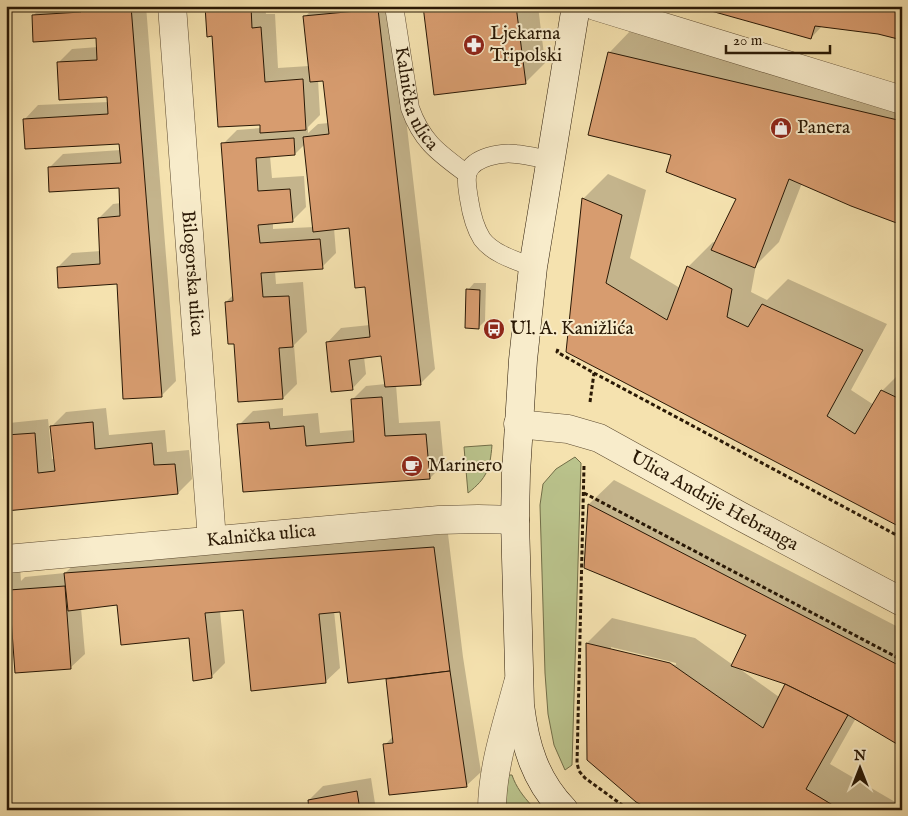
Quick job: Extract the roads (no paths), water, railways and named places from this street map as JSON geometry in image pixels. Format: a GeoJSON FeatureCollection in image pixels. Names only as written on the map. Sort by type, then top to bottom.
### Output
{"type":"FeatureCollection","features":[{"type":"Feature","properties":{"kind":"street","name":"Bilogorska ulica"},"geometry":{"type":"LineString","coordinates":[[172,6],[212,540]]}},
{"type":"Feature","properties":{"kind":"street"},"geometry":{"type":"LineString","coordinates":[[564,810],[541,780],[527,745],[523,728],[515,520],[518,424],[533,267],[576,6]]}},
{"type":"Feature","properties":{"kind":"street"},"geometry":{"type":"LineString","coordinates":[[595,6],[902,100]]}},
{"type":"Feature","properties":{"kind":"street","name":"Ulica Andrije Hebranga"},"geometry":{"type":"LineString","coordinates":[[518,424],[568,429],[599,438],[902,602]]}},
{"type":"Feature","properties":{"kind":"street","name":"Kalnička ulica"},"geometry":{"type":"LineString","coordinates":[[6,559],[439,520],[515,520]]}},
{"type":"Feature","properties":{"kind":"street"},"geometry":{"type":"LineString","coordinates":[[492,810],[496,772],[520,677]]}},
{"type":"Feature","properties":{"kind":"lane","name":"Kalnička ulica"},"geometry":{"type":"LineString","coordinates":[[394,6],[410,108],[415,122],[425,138],[439,153],[468,174]]}},
{"type":"Feature","properties":{"kind":"lane"},"geometry":{"type":"LineString","coordinates":[[533,267],[511,260],[492,249],[483,240],[476,227],[471,208],[468,174],[472,166],[477,162],[497,155],[515,153],[550,160]]}},
{"type":"Feature","properties":{"kind":"place","name":"Ljekarna Tripolski"},"geometry":{"type":"Point","coordinates":[474,45]}},
{"type":"Feature","properties":{"kind":"place","name":"Panera"},"geometry":{"type":"Point","coordinates":[781,128]}},
{"type":"Feature","properties":{"kind":"place","name":"Ul. A. Kanižlića"},"geometry":{"type":"Point","coordinates":[494,329]}},
{"type":"Feature","properties":{"kind":"place","name":"Marinero"},"geometry":{"type":"Point","coordinates":[412,466]}}]}
